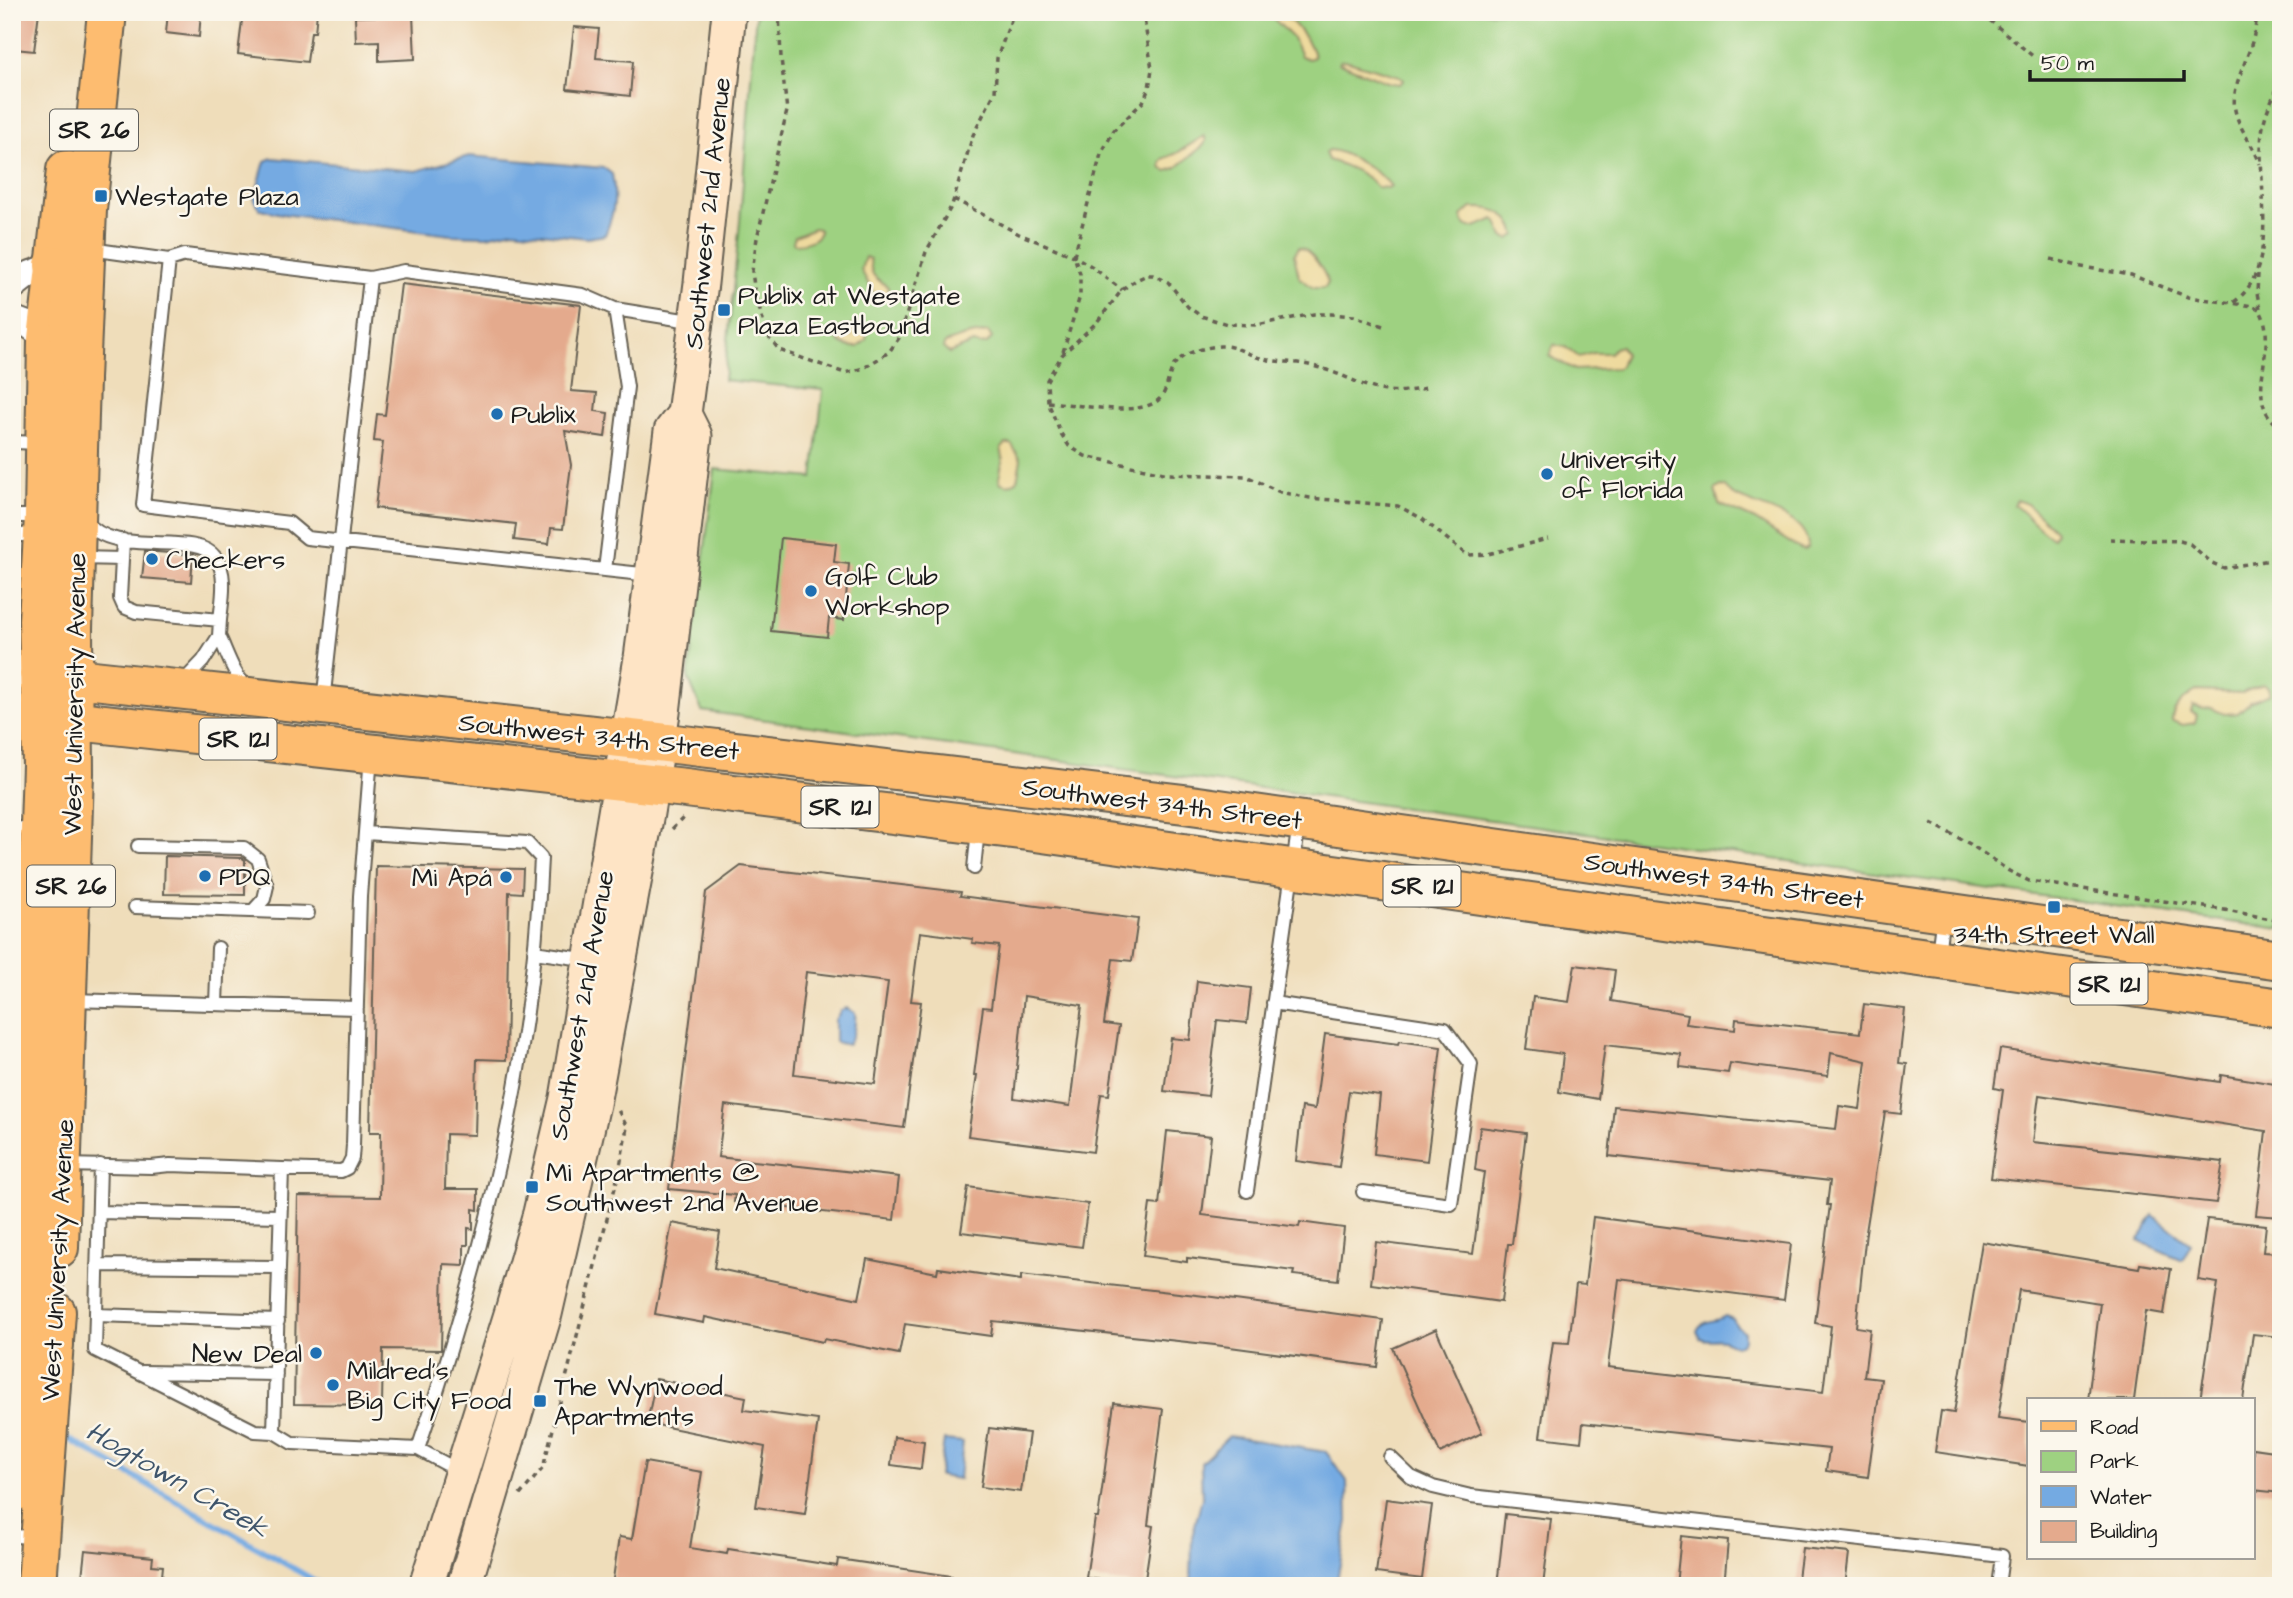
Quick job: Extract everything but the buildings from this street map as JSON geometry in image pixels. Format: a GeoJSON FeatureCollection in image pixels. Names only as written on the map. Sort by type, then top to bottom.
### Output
{"type":"FeatureCollection","features":[{"type":"Feature","properties":{"kind":"main road","name":"West University Avenue"},"geometry":{"type":"LineString","coordinates":[[37,522],[80,379],[69,345],[72,292],[68,251],[89,12]]}},
{"type":"Feature","properties":{"kind":"main road","name":"West University Avenue"},"geometry":{"type":"LineString","coordinates":[[37,1586],[26,1537],[23,1487],[38,1343],[62,1165],[68,999],[42,717],[37,522],[29,443],[47,339],[93,139],[107,12]]}},
{"type":"Feature","properties":{"kind":"main road","name":"Southwest 2nd Avenue"},"geometry":{"type":"LineString","coordinates":[[643,740],[641,658],[671,431],[684,414],[729,12]]}},
{"type":"Feature","properties":{"kind":"main road","name":"Southwest 2nd Avenue"},"geometry":{"type":"LineString","coordinates":[[468,1573],[513,1480],[545,1314],[593,1104],[636,782],[695,436],[684,414]]}},
{"type":"Feature","properties":{"kind":"main road","name":"West University Avenue"},"geometry":{"type":"LineString","coordinates":[[37,522],[75,558],[42,674]]}},
{"type":"Feature","properties":{"kind":"main road","name":"Southwest 34th Street"},"geometry":{"type":"LineString","coordinates":[[42,674],[643,740],[1299,819],[2281,960]]}},
{"type":"Feature","properties":{"kind":"main road","name":"West University Avenue"},"geometry":{"type":"LineString","coordinates":[[38,1343],[18,1273],[27,1186],[26,829],[42,717]]}},
{"type":"Feature","properties":{"kind":"main road","name":"Southwest 34th Street"},"geometry":{"type":"LineString","coordinates":[[42,717],[636,782],[979,825],[1293,867],[2281,1008]]}},
{"type":"Feature","properties":{"kind":"main road","name":"Southwest 2nd Avenue"},"geometry":{"type":"LineString","coordinates":[[426,1586],[540,1213],[567,1098],[590,961],[636,782]]}},
{"type":"Feature","properties":{"kind":"main road"},"geometry":{"type":"LineString","coordinates":[[27,1186],[38,1190],[43,1197],[44,1206],[38,1343]]}},
{"type":"Feature","properties":{"kind":"main road"},"geometry":{"type":"LineString","coordinates":[[463,1468],[513,1480]]}},
{"type":"Feature","properties":{"kind":"street"},"geometry":{"type":"LineString","coordinates":[[12,288],[68,251]]}},
{"type":"Feature","properties":{"kind":"street"},"geometry":{"type":"LineString","coordinates":[[12,318],[47,339]]}},
{"type":"Feature","properties":{"kind":"lane"},"geometry":{"type":"LineString","coordinates":[[68,251],[169,260],[185,256],[370,278],[404,271],[583,295],[615,309],[696,322]]}},
{"type":"Feature","properties":{"kind":"lane"},"geometry":{"type":"LineString","coordinates":[[169,260],[143,505],[289,523],[307,538],[651,575]]}},
{"type":"Feature","properties":{"kind":"lane"},"geometry":{"type":"LineString","coordinates":[[323,706],[370,278]]}},
{"type":"Feature","properties":{"kind":"lane"},"geometry":{"type":"LineString","coordinates":[[605,570],[627,387],[615,309]]}},
{"type":"Feature","properties":{"kind":"lane"},"geometry":{"type":"LineString","coordinates":[[37,522],[92,530],[139,543],[193,545],[205,549],[215,557],[221,570],[223,586],[219,636],[190,676],[174,689]]}},
{"type":"Feature","properties":{"kind":"lane"},"geometry":{"type":"LineString","coordinates":[[123,540],[120,598],[124,607],[136,611],[220,620]]}},
{"type":"Feature","properties":{"kind":"lane"},"geometry":{"type":"LineString","coordinates":[[75,558],[122,559]]}},
{"type":"Feature","properties":{"kind":"lane"},"geometry":{"type":"LineString","coordinates":[[219,636],[241,682],[260,699]]}},
{"type":"Feature","properties":{"kind":"lane"},"geometry":{"type":"LineString","coordinates":[[62,1165],[341,1171],[347,1168],[352,1158],[353,1145],[360,896],[371,753]]}},
{"type":"Feature","properties":{"kind":"lane"},"geometry":{"type":"LineString","coordinates":[[1247,1191],[1299,819]]}},
{"type":"Feature","properties":{"kind":"lane"},"geometry":{"type":"LineString","coordinates":[[974,868],[979,825]]}},
{"type":"Feature","properties":{"kind":"lane"},"geometry":{"type":"LineString","coordinates":[[365,833],[527,843],[541,858],[534,952],[518,1075],[485,1218],[445,1371],[418,1449]]}},
{"type":"Feature","properties":{"kind":"lane"},"geometry":{"type":"LineString","coordinates":[[138,846],[244,848],[258,859],[267,886],[264,899],[253,911]]}},
{"type":"Feature","properties":{"kind":"lane"},"geometry":{"type":"LineString","coordinates":[[135,907],[308,913]]}},
{"type":"Feature","properties":{"kind":"lane"},"geometry":{"type":"LineString","coordinates":[[1937,959],[1944,912]]}},
{"type":"Feature","properties":{"kind":"lane"},"geometry":{"type":"LineString","coordinates":[[216,1004],[218,948]]}},
{"type":"Feature","properties":{"kind":"lane"},"geometry":{"type":"LineString","coordinates":[[534,952],[590,961]]}},
{"type":"Feature","properties":{"kind":"lane"},"geometry":{"type":"LineString","coordinates":[[68,999],[357,1008]]}},
{"type":"Feature","properties":{"kind":"lane"},"geometry":{"type":"LineString","coordinates":[[1273,1003],[1445,1029],[1471,1064],[1451,1204],[1363,1192]]}},
{"type":"Feature","properties":{"kind":"lane"},"geometry":{"type":"LineString","coordinates":[[100,1165],[95,1350],[255,1431],[274,1432],[292,1443],[418,1449],[446,1464],[463,1468]]}},
{"type":"Feature","properties":{"kind":"lane"},"geometry":{"type":"LineString","coordinates":[[274,1432],[282,1168]]}},
{"type":"Feature","properties":{"kind":"lane"},"geometry":{"type":"LineString","coordinates":[[99,1212],[280,1216]]}},
{"type":"Feature","properties":{"kind":"lane"},"geometry":{"type":"LineString","coordinates":[[97,1265],[279,1267]]}},
{"type":"Feature","properties":{"kind":"lane"},"geometry":{"type":"LineString","coordinates":[[96,1315],[278,1321]]}},
{"type":"Feature","properties":{"kind":"lane"},"geometry":{"type":"LineString","coordinates":[[138,1372],[276,1374]]}},
{"type":"Feature","properties":{"kind":"lane"},"geometry":{"type":"LineString","coordinates":[[1390,1457],[1411,1477],[1433,1487],[1471,1496],[2003,1556],[1998,1586]]}},
{"type":"Feature","properties":{"kind":"path"},"geometry":{"type":"LineString","coordinates":[[779,12],[780,58],[788,111],[757,237],[752,271],[758,307],[774,345],[785,353],[845,373],[864,368],[889,352],[899,338],[930,242],[954,199],[973,135],[995,92],[997,58],[1014,12]]}},
{"type":"Feature","properties":{"kind":"path"},"geometry":{"type":"LineString","coordinates":[[1143,12],[1152,69],[1149,88],[1143,102],[1106,141],[1091,185],[1074,256],[1080,274],[1080,296],[1062,355],[1047,380],[1048,401],[1060,432],[1069,446],[1090,457],[1168,474],[1247,476],[1280,492],[1310,498],[1398,506],[1421,517],[1467,555],[1480,556],[1548,539]]}},
{"type":"Feature","properties":{"kind":"path"},"geometry":{"type":"LineString","coordinates":[[1927,12],[1953,16],[1986,15],[2035,58]]}},
{"type":"Feature","properties":{"kind":"path"},"geometry":{"type":"LineString","coordinates":[[2257,12],[2254,35],[2238,82],[2235,106],[2240,125],[2256,153],[2261,169]]}},
{"type":"Feature","properties":{"kind":"path"},"geometry":{"type":"LineString","coordinates":[[2281,82],[2264,121],[2261,169],[2264,222],[2257,293],[2266,328],[2263,403],[2267,417],[2281,427]]}},
{"type":"Feature","properties":{"kind":"path"},"geometry":{"type":"LineString","coordinates":[[954,199],[1037,243],[1074,256],[1122,290]]}},
{"type":"Feature","properties":{"kind":"path"},"geometry":{"type":"LineString","coordinates":[[2050,259],[2130,275],[2188,297],[2253,306],[2260,311]]}},
{"type":"Feature","properties":{"kind":"path"},"geometry":{"type":"LineString","coordinates":[[2232,304],[2243,296],[2249,287],[2260,262]]}},
{"type":"Feature","properties":{"kind":"path"},"geometry":{"type":"LineString","coordinates":[[1062,355],[1089,330],[1122,290],[1136,280],[1153,275],[1174,287],[1194,312],[1227,324],[1256,325],[1314,314],[1331,314],[1354,316],[1383,326]]}},
{"type":"Feature","properties":{"kind":"path"},"geometry":{"type":"LineString","coordinates":[[1048,401],[1116,408],[1151,405],[1157,402],[1166,390],[1171,370],[1181,358],[1221,346],[1260,358],[1312,366],[1376,390],[1396,393],[1430,387]]}},
{"type":"Feature","properties":{"kind":"path"},"geometry":{"type":"LineString","coordinates":[[2110,539],[2180,541],[2190,544],[2212,563],[2224,568],[2281,558]]}},
{"type":"Feature","properties":{"kind":"path"},"geometry":{"type":"LineString","coordinates":[[1931,823],[1970,844],[2009,872],[2029,881],[2281,920]]}},
{"type":"Feature","properties":{"kind":"path"},"geometry":{"type":"LineString","coordinates":[[513,1480],[543,1468],[605,1234],[627,1127]]}},
{"type":"Feature","properties":{"kind":"green space","name":"University of Florida"},"geometry":{"type":"Polygon","coordinates":[[[756,12],[2281,12],[2281,929],[702,711],[688,678],[715,469],[813,478],[823,390],[724,380],[740,221],[756,12]]]}},
{"type":"Feature","properties":{"kind":"sand"},"geometry":{"type":"Polygon","coordinates":[[[1253,12],[1275,12],[1287,18],[1305,37],[1314,57],[1309,59],[1301,56],[1293,38],[1276,21],[1269,16],[1253,12]]]}},
{"type":"Feature","properties":{"kind":"sand"},"geometry":{"type":"Polygon","coordinates":[[[1345,60],[1399,76],[1404,80],[1400,84],[1390,83],[1339,63],[1345,60]]]}},
{"type":"Feature","properties":{"kind":"sand"},"geometry":{"type":"Polygon","coordinates":[[[1204,136],[1204,145],[1176,168],[1167,171],[1162,169],[1163,159],[1204,136]]]}},
{"type":"Feature","properties":{"kind":"sand"},"geometry":{"type":"Polygon","coordinates":[[[1328,150],[1362,163],[1391,186],[1377,187],[1355,170],[1328,160],[1325,153],[1328,150]]]}},
{"type":"Feature","properties":{"kind":"sand"},"geometry":{"type":"Polygon","coordinates":[[[1472,208],[1494,210],[1505,216],[1516,235],[1509,239],[1503,237],[1494,219],[1475,227],[1466,226],[1461,216],[1472,208]]]}},
{"type":"Feature","properties":{"kind":"sand"},"geometry":{"type":"Polygon","coordinates":[[[814,228],[820,232],[816,238],[806,243],[794,244],[795,236],[814,228]]]}},
{"type":"Feature","properties":{"kind":"sand"},"geometry":{"type":"Polygon","coordinates":[[[1299,247],[1313,256],[1321,267],[1328,283],[1325,288],[1313,288],[1299,277],[1294,255],[1299,247]]]}},
{"type":"Feature","properties":{"kind":"sand"},"geometry":{"type":"Polygon","coordinates":[[[865,257],[870,259],[874,276],[888,287],[887,297],[878,297],[873,292],[861,270],[865,257]]]}},
{"type":"Feature","properties":{"kind":"sand"},"geometry":{"type":"Polygon","coordinates":[[[850,326],[861,326],[867,333],[866,340],[858,347],[843,344],[834,333],[842,327],[851,335],[850,326]]]}},
{"type":"Feature","properties":{"kind":"sand"},"geometry":{"type":"Polygon","coordinates":[[[988,332],[992,338],[987,344],[973,343],[949,353],[943,348],[945,343],[988,332]]]}},
{"type":"Feature","properties":{"kind":"sand"},"geometry":{"type":"Polygon","coordinates":[[[1554,345],[1565,347],[1579,357],[1593,353],[1610,353],[1621,346],[1625,354],[1617,368],[1575,370],[1549,356],[1554,345]]]}},
{"type":"Feature","properties":{"kind":"sand"},"geometry":{"type":"Polygon","coordinates":[[[1005,444],[1011,444],[1021,459],[1017,481],[1008,485],[1001,483],[999,479],[1003,457],[1001,448],[1005,444]]]}},
{"type":"Feature","properties":{"kind":"sand"},"geometry":{"type":"Polygon","coordinates":[[[1721,486],[1744,500],[1785,516],[1797,524],[1805,534],[1808,547],[1805,550],[1800,549],[1755,520],[1719,504],[1715,490],[1721,486]]]}},
{"type":"Feature","properties":{"kind":"sand"},"geometry":{"type":"Polygon","coordinates":[[[2017,500],[2027,504],[2054,529],[2056,532],[2053,538],[2014,505],[2017,500]]]}},
{"type":"Feature","properties":{"kind":"sand"},"geometry":{"type":"Polygon","coordinates":[[[2263,684],[2268,687],[2270,694],[2250,702],[2238,713],[2224,714],[2211,708],[2193,706],[2191,712],[2197,715],[2195,723],[2183,725],[2172,721],[2177,708],[2196,691],[2242,693],[2263,684]]]}},
{"type":"Feature","properties":{"kind":"water"},"geometry":{"type":"Polygon","coordinates":[[[469,156],[604,168],[612,174],[614,191],[612,212],[605,235],[587,238],[513,230],[487,236],[451,235],[282,214],[260,209],[254,200],[265,161],[272,158],[416,171],[469,156]]]}},
{"type":"Feature","properties":{"kind":"water"},"geometry":{"type":"Polygon","coordinates":[[[847,1008],[855,1013],[855,1025],[847,1045],[835,1042],[835,1020],[841,1010],[847,1008]]]}},
{"type":"Feature","properties":{"kind":"water"},"geometry":{"type":"Polygon","coordinates":[[[2153,1215],[2191,1244],[2182,1260],[2139,1241],[2153,1215]]]}},
{"type":"Feature","properties":{"kind":"water"},"geometry":{"type":"Polygon","coordinates":[[[1725,1316],[1733,1319],[1744,1332],[1744,1340],[1740,1345],[1700,1338],[1697,1331],[1702,1324],[1725,1316]]]}},
{"type":"Feature","properties":{"kind":"water"},"geometry":{"type":"Polygon","coordinates":[[[1229,1436],[1326,1452],[1347,1481],[1348,1521],[1336,1586],[1191,1586],[1192,1537],[1202,1498],[1201,1463],[1229,1436]]]}},
{"type":"Feature","properties":{"kind":"water"},"geometry":{"type":"Polygon","coordinates":[[[944,1440],[963,1442],[959,1479],[939,1476],[944,1440]]]}},
{"type":"Feature","properties":{"kind":"waterway","name":"Hogtown Creek"},"geometry":{"type":"LineString","coordinates":[[60,1434],[324,1586]]}},
{"type":"Feature","properties":{"kind":"place","name":"Westgate Plaza"},"geometry":{"type":"Point","coordinates":[101,196]}},
{"type":"Feature","properties":{"kind":"place","name":"Publix at Westgate Plaza Eastbound"},"geometry":{"type":"Point","coordinates":[724,310]}},
{"type":"Feature","properties":{"kind":"place","name":"Publix"},"geometry":{"type":"Point","coordinates":[497,414]}},
{"type":"Feature","properties":{"kind":"place","name":"University of Florida"},"geometry":{"type":"Point","coordinates":[1547,474]}},
{"type":"Feature","properties":{"kind":"place","name":"Checkers"},"geometry":{"type":"Point","coordinates":[152,559]}},
{"type":"Feature","properties":{"kind":"place","name":"Golf Club Workshop"},"geometry":{"type":"Point","coordinates":[811,591]}},
{"type":"Feature","properties":{"kind":"place","name":"PDQ"},"geometry":{"type":"Point","coordinates":[205,876]}},
{"type":"Feature","properties":{"kind":"place","name":"Mi Apá"},"geometry":{"type":"Point","coordinates":[506,877]}},
{"type":"Feature","properties":{"kind":"place","name":"34th Street Wall"},"geometry":{"type":"Point","coordinates":[2054,907]}},
{"type":"Feature","properties":{"kind":"place","name":"Mi Apartments @ Southwest 2nd Avenue"},"geometry":{"type":"Point","coordinates":[532,1187]}},
{"type":"Feature","properties":{"kind":"place","name":"New Deal"},"geometry":{"type":"Point","coordinates":[316,1353]}},
{"type":"Feature","properties":{"kind":"place","name":"Mildred's Big City Food"},"geometry":{"type":"Point","coordinates":[333,1385]}},
{"type":"Feature","properties":{"kind":"place","name":"The Wynwood Apartments"},"geometry":{"type":"Point","coordinates":[540,1401]}}]}
